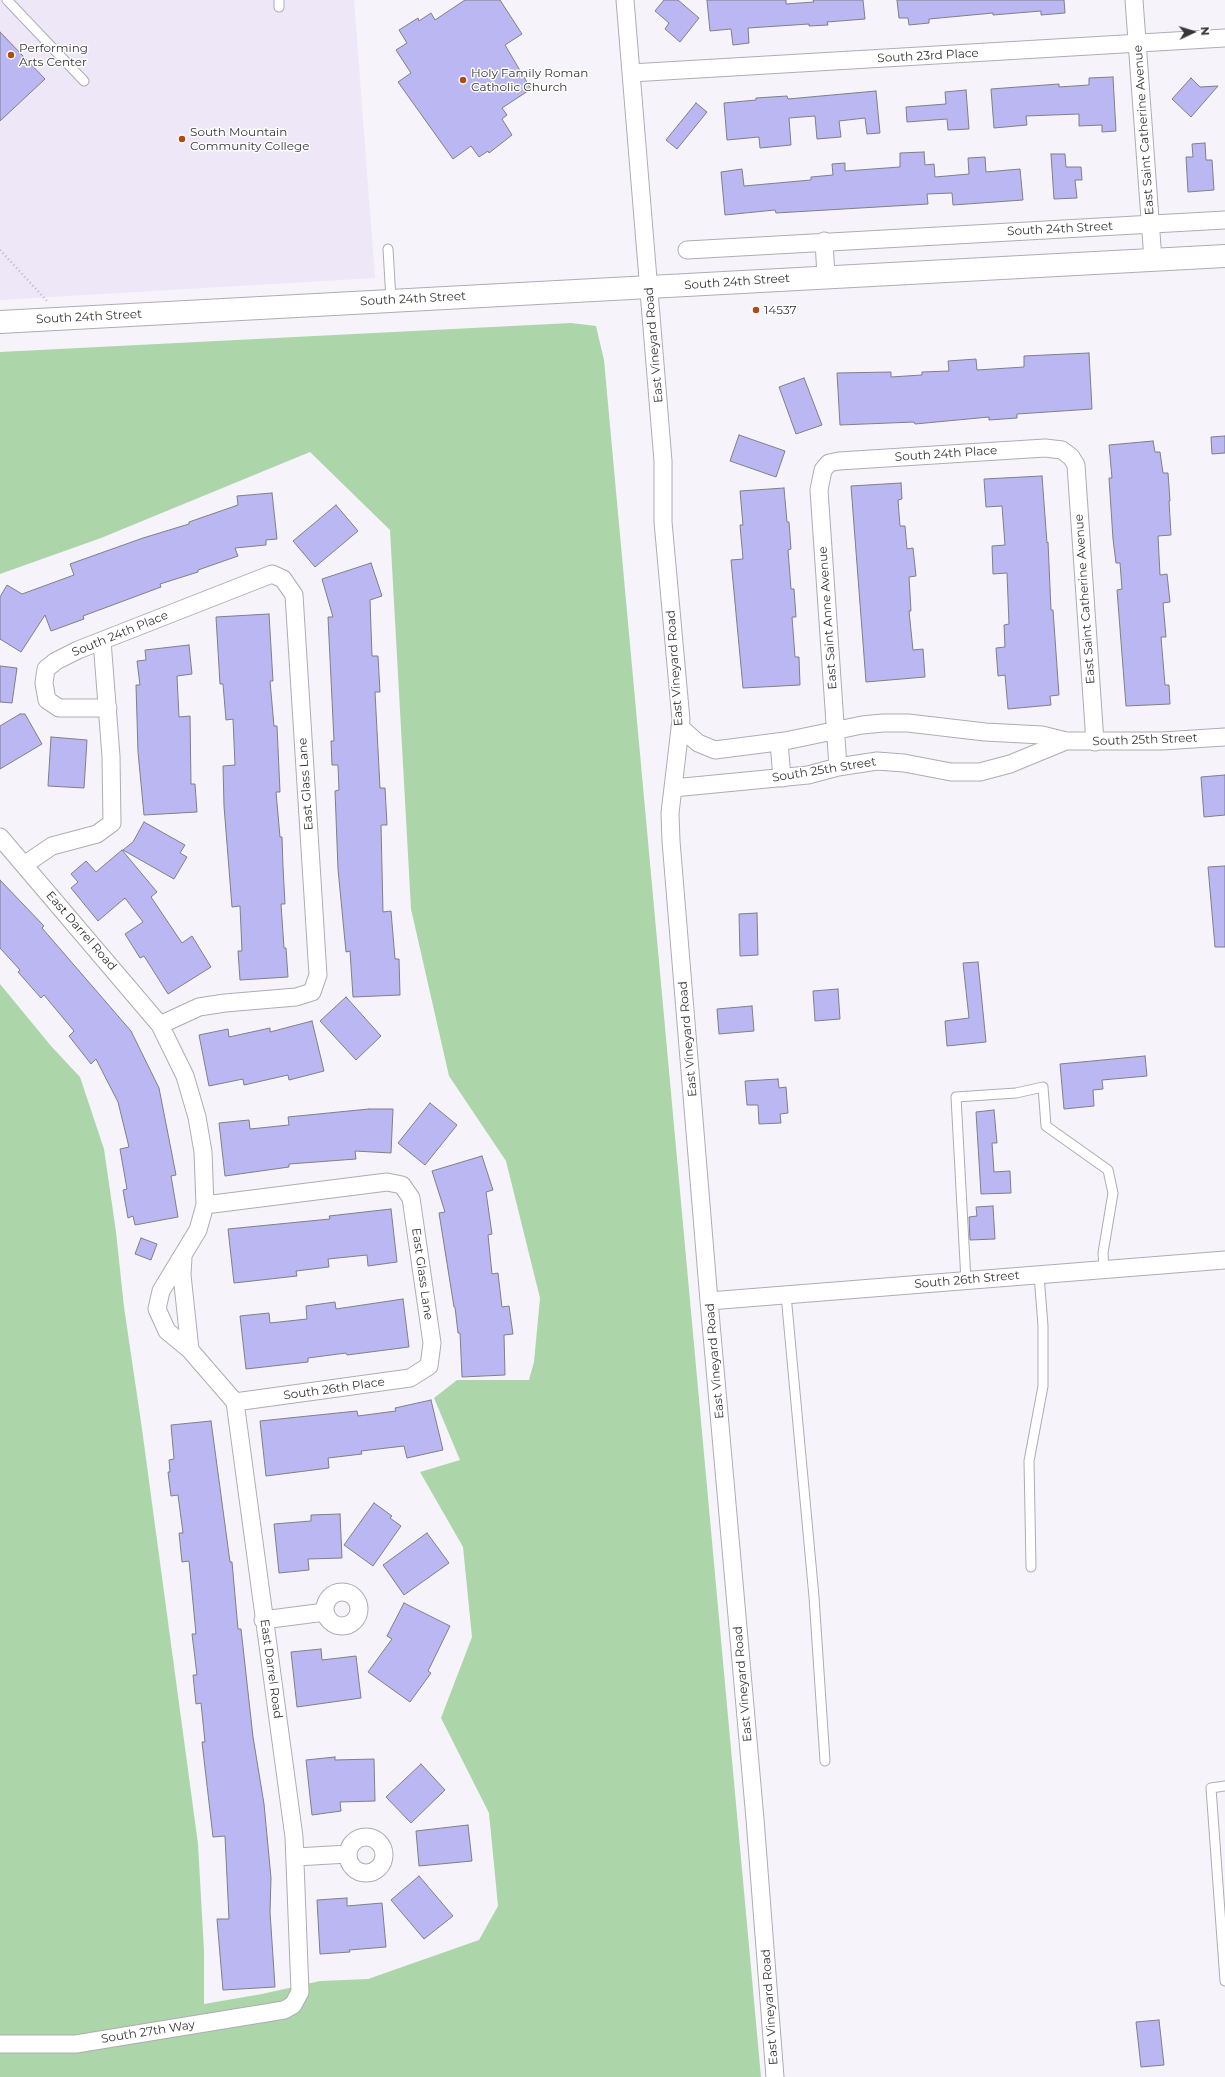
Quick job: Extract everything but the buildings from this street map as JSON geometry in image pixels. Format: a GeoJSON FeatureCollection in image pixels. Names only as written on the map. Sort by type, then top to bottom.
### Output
{"type":"FeatureCollection","features":[{"type":"Feature","properties":{"kind":"main road","name":"South 24th Street"},"geometry":{"type":"LineString","coordinates":[[0,322],[391,300],[649,288],[826,276],[1225,256]]}},
{"type":"Feature","properties":{"kind":"street","name":"East Vineyard Road"},"geometry":{"type":"LineString","coordinates":[[625,0],[663,461],[663,522],[680,727],[670,813],[709,1301],[756,1819],[775,2077]]}},
{"type":"Feature","properties":{"kind":"street","name":"East Saint Catherine Avenue"},"geometry":{"type":"LineString","coordinates":[[1134,0],[1153,260]]}},
{"type":"Feature","properties":{"kind":"street","name":"South 23rd Place"},"geometry":{"type":"LineString","coordinates":[[632,73],[1225,38]]}},
{"type":"Feature","properties":{"kind":"street","name":"South 24th Street"},"geometry":{"type":"LineString","coordinates":[[687,250],[1225,220]]}},
{"type":"Feature","properties":{"kind":"street"},"geometry":{"type":"LineString","coordinates":[[824,242],[826,276]]}},
{"type":"Feature","properties":{"kind":"street","name":"South 24th Place"},"geometry":{"type":"LineString","coordinates":[[822,470],[830,463],[839,461],[1045,448],[1062,450],[1071,457]]}},
{"type":"Feature","properties":{"kind":"street","name":"East Saint Catherine Avenue"},"geometry":{"type":"LineString","coordinates":[[1071,457],[1076,465],[1095,742]]}},
{"type":"Feature","properties":{"kind":"street","name":"East Saint Anne Avenue"},"geometry":{"type":"LineString","coordinates":[[822,470],[819,490],[838,767]]}},
{"type":"Feature","properties":{"kind":"street","name":"South 24th Place"},"geometry":{"type":"LineString","coordinates":[[108,708],[59,708],[47,700],[44,683],[46,669],[56,661],[102,641],[272,574],[283,578]]}},
{"type":"Feature","properties":{"kind":"street","name":"East Glass Lane"},"geometry":{"type":"LineString","coordinates":[[160,1025],[199,1007],[296,997],[312,992],[318,975],[294,594],[283,578]]}},
{"type":"Feature","properties":{"kind":"street"},"geometry":{"type":"LineString","coordinates":[[0,837],[24,865],[52,846],[97,834],[112,823],[113,803],[108,708],[102,641]]}},
{"type":"Feature","properties":{"kind":"street","name":"South 25th Street"},"geometry":{"type":"LineString","coordinates":[[680,727],[698,742],[716,750],[779,742],[835,732],[862,725],[908,723],[985,732],[1042,735],[1066,741],[1162,741],[1225,737]]}},
{"type":"Feature","properties":{"kind":"street","name":"South 25th Street"},"geometry":{"type":"LineString","coordinates":[[673,788],[808,775],[838,767],[877,761],[904,762],[951,772],[980,772],[1010,764],[1066,741]]}},
{"type":"Feature","properties":{"kind":"street"},"geometry":{"type":"LineString","coordinates":[[779,742],[782,778]]}},
{"type":"Feature","properties":{"kind":"street","name":"East Darrel Road"},"geometry":{"type":"LineString","coordinates":[[24,865],[160,1025],[185,1076],[197,1116],[203,1152],[205,1205],[198,1230],[183,1258],[171,1273],[161,1291],[157,1309],[167,1331],[190,1350],[235,1402],[263,1620],[290,1798],[296,1857],[300,1992],[293,2005]]}},
{"type":"Feature","properties":{"kind":"street","name":"East Glass Lane"},"geometry":{"type":"LineString","coordinates":[[205,1205],[387,1182],[402,1185],[411,1198],[432,1343],[429,1366]]}},
{"type":"Feature","properties":{"kind":"street","name":"East Darrel Road"},"geometry":{"type":"LineString","coordinates":[[183,1258],[182,1275],[190,1350]]}},
{"type":"Feature","properties":{"kind":"street","name":"South 26th Street"},"geometry":{"type":"LineString","coordinates":[[709,1301],[1225,1260]]}},
{"type":"Feature","properties":{"kind":"street","name":"South 26th Place"},"geometry":{"type":"LineString","coordinates":[[235,1402],[410,1378],[429,1366]]}},
{"type":"Feature","properties":{"kind":"street"},"geometry":{"type":"LineString","coordinates":[[263,1620],[325,1612]]}},
{"type":"Feature","properties":{"kind":"street"},"geometry":{"type":"LineString","coordinates":[[296,1857],[348,1854]]}},
{"type":"Feature","properties":{"kind":"street","name":"South 27th Way"},"geometry":{"type":"LineString","coordinates":[[0,2044],[76,2044],[284,2010],[293,2005]]}},
{"type":"Feature","properties":{"kind":"lane"},"geometry":{"type":"LineString","coordinates":[[7,0],[84,81]]}},
{"type":"Feature","properties":{"kind":"lane"},"geometry":{"type":"LineString","coordinates":[[388,248],[391,300]]}},
{"type":"Feature","properties":{"kind":"lane"},"geometry":{"type":"LineString","coordinates":[[966,1281],[956,1097],[1016,1092],[1043,1087],[1046,1126],[1108,1170],[1113,1193],[1103,1253],[1104,1269]]}},
{"type":"Feature","properties":{"kind":"lane"},"geometry":{"type":"LineString","coordinates":[[1031,1567],[1029,1461],[1043,1386],[1043,1326],[1039,1275]]}},
{"type":"Feature","properties":{"kind":"lane"},"geometry":{"type":"LineString","coordinates":[[786,1295],[814,1597],[825,1761]]}},
{"type":"Feature","properties":{"kind":"lane"},"geometry":{"type":"LineString","coordinates":[[1225,1786],[1211,1788],[1225,1981]]}},
{"type":"Feature","properties":{"kind":"path"},"geometry":{"type":"LineString","coordinates":[[0,250],[64,318]]}},
{"type":"Feature","properties":{"kind":"shaded area","name":"South Mountain Community College"},"geometry":{"type":"Polygon","coordinates":[[[0,0],[354,0],[375,278],[0,300],[0,0]]]}},
{"type":"Feature","properties":{"kind":"green space"},"geometry":{"type":"Polygon","coordinates":[[[571,323],[596,326],[604,360],[761,2077],[0,2077],[0,984],[51,1046],[80,1077],[104,1149],[116,1232],[124,1307],[198,1844],[204,1951],[204,2004],[262,1994],[320,1981],[368,1979],[479,1940],[498,1906],[489,1813],[441,1718],[472,1637],[463,1547],[420,1472],[460,1460],[434,1398],[457,1380],[529,1380],[534,1362],[540,1298],[506,1161],[449,1076],[411,909],[390,530],[310,452],[101,538],[0,574],[0,352],[571,323]]]}},
{"type":"Feature","properties":{"kind":"place","name":"Performing Arts Center"},"geometry":{"type":"Point","coordinates":[11,55]}},
{"type":"Feature","properties":{"kind":"place","name":"Holy Family Roman Catholic Church"},"geometry":{"type":"Point","coordinates":[463,80]}},
{"type":"Feature","properties":{"kind":"place","name":"South Mountain Community College"},"geometry":{"type":"Point","coordinates":[182,139]}},
{"type":"Feature","properties":{"kind":"place","name":"14537"},"geometry":{"type":"Point","coordinates":[756,310]}}]}
